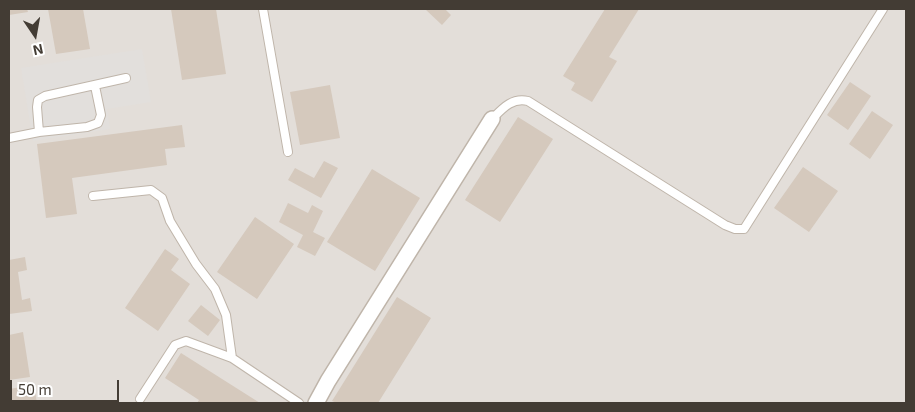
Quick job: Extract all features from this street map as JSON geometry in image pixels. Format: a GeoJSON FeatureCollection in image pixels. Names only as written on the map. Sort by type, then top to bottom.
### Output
{"type":"FeatureCollection","features":[{"type":"Feature","properties":{"kind":"street"},"geometry":{"type":"LineString","coordinates":[[316,403],[492,120]]}},
{"type":"Feature","properties":{"kind":"lane"},"geometry":{"type":"LineString","coordinates":[[263,9],[288,152]]}},
{"type":"Feature","properties":{"kind":"lane"},"geometry":{"type":"LineString","coordinates":[[492,120],[508,104],[520,99],[528,101],[725,225],[736,229],[744,228],[883,9]]}},
{"type":"Feature","properties":{"kind":"lane"},"geometry":{"type":"LineString","coordinates":[[39,132],[38,100],[45,96],[126,78]]}},
{"type":"Feature","properties":{"kind":"lane"},"geometry":{"type":"LineString","coordinates":[[9,138],[39,132],[87,127],[98,123],[100,115],[95,86]]}},
{"type":"Feature","properties":{"kind":"lane"},"geometry":{"type":"LineString","coordinates":[[93,196],[151,190],[162,198],[170,220],[196,264],[215,289],[226,315],[232,358]]}},
{"type":"Feature","properties":{"kind":"lane"},"geometry":{"type":"LineString","coordinates":[[140,399],[176,345],[186,341],[232,358],[299,403]]}},
{"type":"Feature","properties":{"kind":"shaded area"},"geometry":{"type":"Polygon","coordinates":[[[9,9],[906,9],[906,403],[9,403],[9,9]]]}},
{"type":"Feature","properties":{"kind":"shaded area"},"geometry":{"type":"Polygon","coordinates":[[[142,49],[151,102],[107,109],[110,129],[33,141],[21,68],[142,49]]]}},
{"type":"Feature","properties":{"kind":"building"},"geometry":{"type":"Polygon","coordinates":[[[9,9],[27,9],[28,12],[9,15],[9,9]]]}},
{"type":"Feature","properties":{"kind":"building"},"geometry":{"type":"Polygon","coordinates":[[[48,9],[83,9],[90,49],[56,54],[48,9]]]}},
{"type":"Feature","properties":{"kind":"building"},"geometry":{"type":"Polygon","coordinates":[[[171,9],[216,9],[226,74],[182,80],[171,9]]]}},
{"type":"Feature","properties":{"kind":"building"},"geometry":{"type":"Polygon","coordinates":[[[425,9],[445,9],[451,15],[442,25],[425,9]]]}},
{"type":"Feature","properties":{"kind":"building"},"geometry":{"type":"Polygon","coordinates":[[[605,9],[639,9],[609,57],[617,61],[592,102],[571,90],[575,83],[563,76],[605,9]]]}},
{"type":"Feature","properties":{"kind":"building"},"geometry":{"type":"Polygon","coordinates":[[[850,82],[871,96],[848,130],[827,115],[850,82]]]}},
{"type":"Feature","properties":{"kind":"building"},"geometry":{"type":"Polygon","coordinates":[[[330,85],[340,138],[300,145],[290,92],[330,85]]]}},
{"type":"Feature","properties":{"kind":"building"},"geometry":{"type":"Polygon","coordinates":[[[872,111],[893,125],[870,159],[849,144],[872,111]]]}},
{"type":"Feature","properties":{"kind":"building"},"geometry":{"type":"Polygon","coordinates":[[[518,117],[553,139],[500,222],[465,200],[518,117]]]}},
{"type":"Feature","properties":{"kind":"building"},"geometry":{"type":"Polygon","coordinates":[[[182,125],[185,147],[165,149],[167,165],[72,178],[77,214],[46,218],[37,144],[182,125]]]}},
{"type":"Feature","properties":{"kind":"building"},"geometry":{"type":"Polygon","coordinates":[[[324,161],[338,168],[321,198],[288,180],[295,168],[314,178],[324,161]]]}},
{"type":"Feature","properties":{"kind":"building"},"geometry":{"type":"Polygon","coordinates":[[[803,167],[838,191],[809,232],[774,208],[803,167]]]}},
{"type":"Feature","properties":{"kind":"building"},"geometry":{"type":"Polygon","coordinates":[[[372,169],[420,198],[375,271],[327,242],[372,169]]]}},
{"type":"Feature","properties":{"kind":"building"},"geometry":{"type":"Polygon","coordinates":[[[288,203],[308,213],[312,205],[323,211],[313,232],[325,238],[315,256],[297,247],[303,235],[279,222],[288,203]]]}},
{"type":"Feature","properties":{"kind":"building"},"geometry":{"type":"Polygon","coordinates":[[[255,217],[294,244],[257,299],[217,272],[255,217]]]}},
{"type":"Feature","properties":{"kind":"building"},"geometry":{"type":"Polygon","coordinates":[[[165,249],[179,259],[171,270],[190,284],[158,331],[125,308],[165,249]]]}},
{"type":"Feature","properties":{"kind":"building"},"geometry":{"type":"Polygon","coordinates":[[[25,257],[27,270],[18,272],[22,300],[30,298],[32,311],[9,314],[9,260],[25,257]]]}},
{"type":"Feature","properties":{"kind":"building"},"geometry":{"type":"Polygon","coordinates":[[[397,297],[431,318],[378,403],[337,403],[332,401],[397,297]]]}},
{"type":"Feature","properties":{"kind":"building"},"geometry":{"type":"Polygon","coordinates":[[[201,305],[220,320],[208,336],[188,321],[201,305]]]}},
{"type":"Feature","properties":{"kind":"building"},"geometry":{"type":"Polygon","coordinates":[[[23,332],[30,377],[9,380],[9,335],[23,332]]]}},
{"type":"Feature","properties":{"kind":"building"},"geometry":{"type":"Polygon","coordinates":[[[181,353],[260,403],[197,403],[199,400],[165,378],[181,353]]]}},
{"type":"Feature","properties":{"kind":"building"},"geometry":{"type":"Polygon","coordinates":[[[34,385],[37,403],[12,403],[9,389],[34,385]]]}}]}
